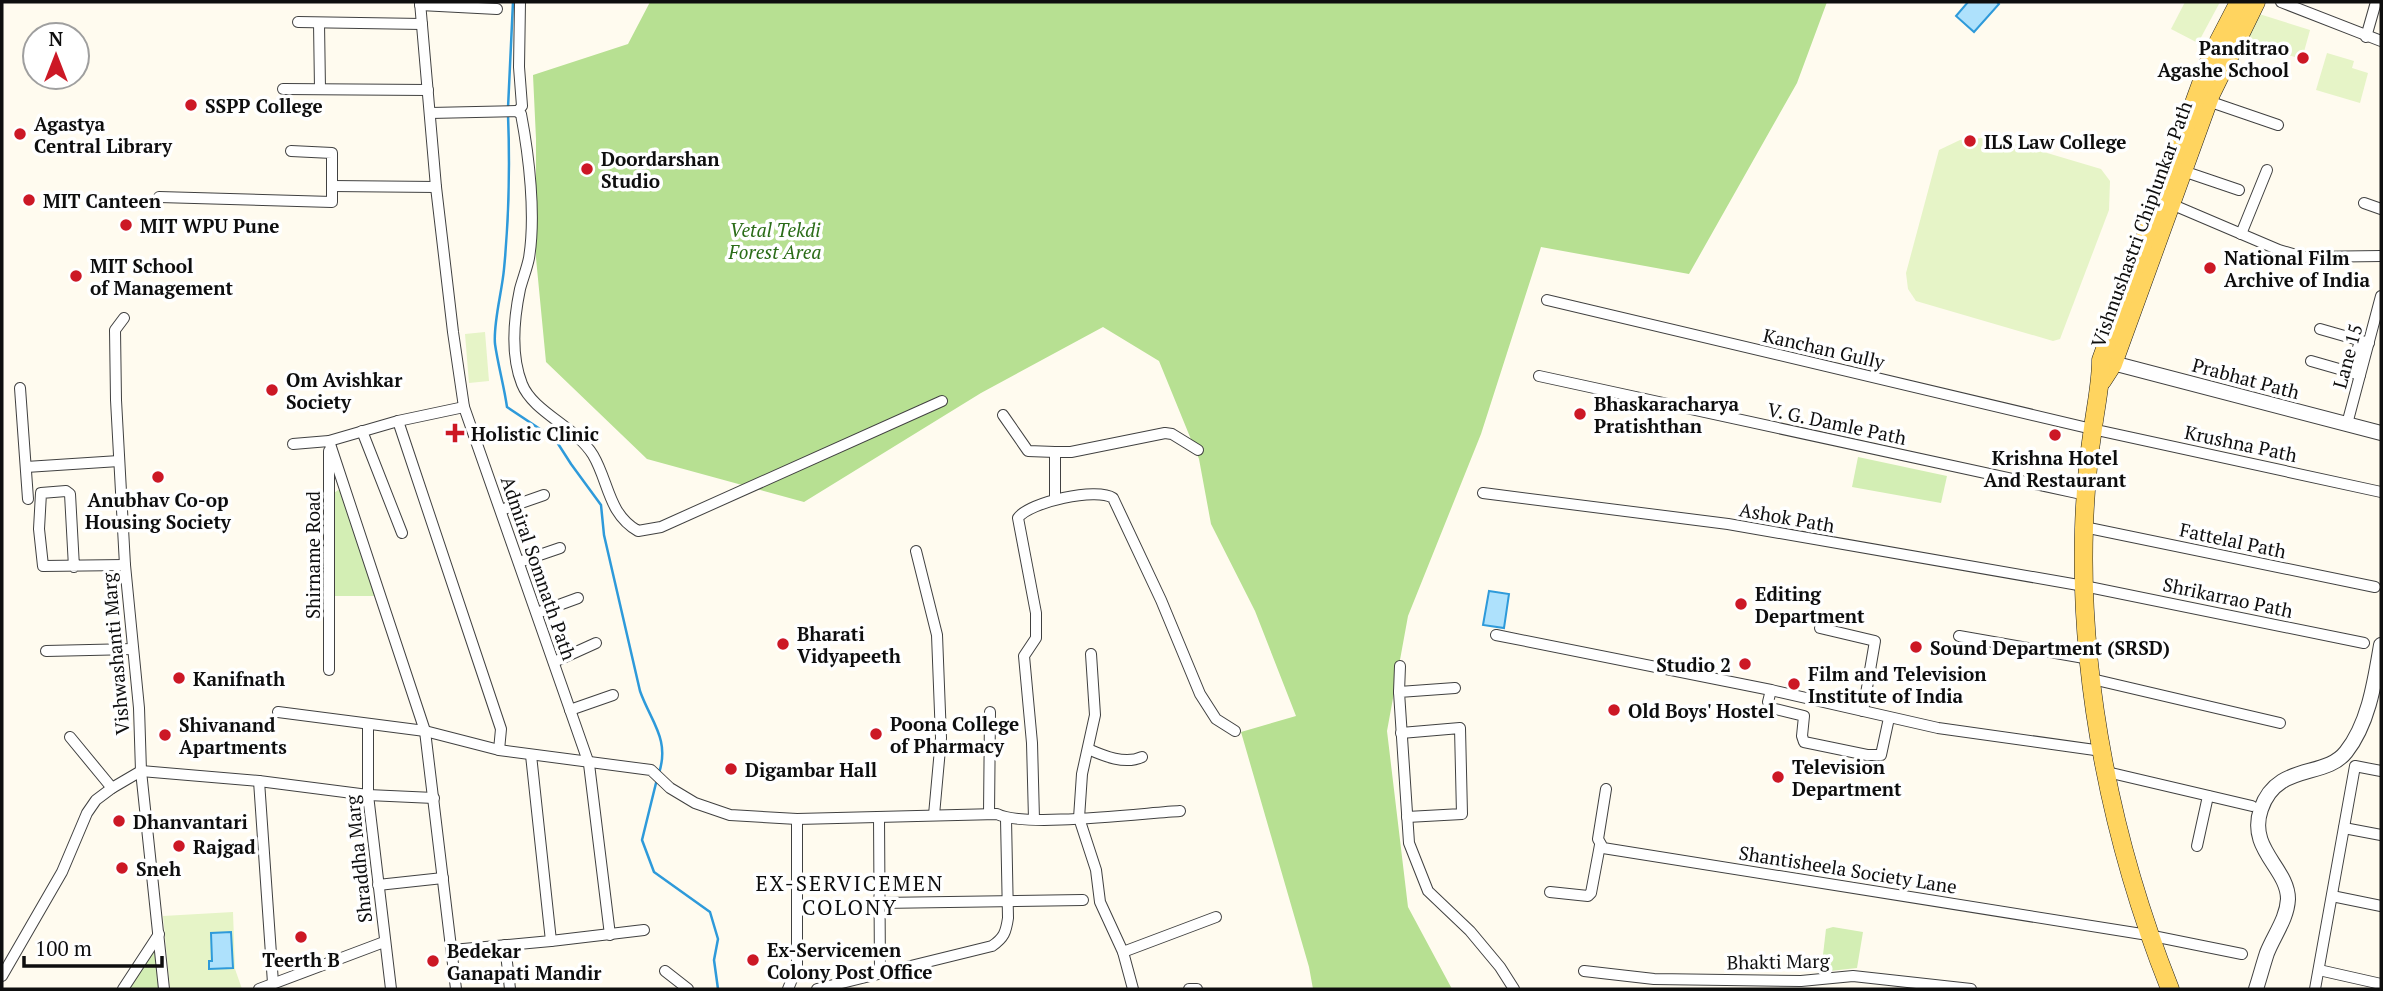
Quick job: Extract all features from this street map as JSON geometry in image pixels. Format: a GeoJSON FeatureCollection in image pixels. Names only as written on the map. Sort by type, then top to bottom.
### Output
{"type":"FeatureCollection","features":[{"type":"Feature","properties":{"kind":"main road","name":"Vishnushastri Chiplunkar Path"},"geometry":{"type":"LineString","coordinates":[[2170,989],[2148,935],[2131,882],[2102,751],[2092,679],[2084,586],[2086,495],[2092,429],[2107,362],[2211,56],[2239,2]]}},
{"type":"Feature","properties":{"kind":"main road","name":"Vishnushastri Chiplunkar Path"},"geometry":{"type":"LineString","coordinates":[[2107,362],[2171,204],[2208,101],[2256,2]]}},
{"type":"Feature","properties":{"kind":"street"},"geometry":{"type":"LineString","coordinates":[[430,113],[517,111],[522,106],[519,67],[520,2]]}},
{"type":"Feature","properties":{"kind":"street"},"geometry":{"type":"LineString","coordinates":[[2281,2],[2381,41]]}},
{"type":"Feature","properties":{"kind":"street"},"geometry":{"type":"LineString","coordinates":[[2366,37],[2376,2]]}},
{"type":"Feature","properties":{"kind":"street"},"geometry":{"type":"LineString","coordinates":[[420,4],[497,9]]}},
{"type":"Feature","properties":{"kind":"street","name":"Admiral Somnath Path"},"geometry":{"type":"LineString","coordinates":[[420,4],[436,187],[464,407],[589,764],[610,935]]}},
{"type":"Feature","properties":{"kind":"street"},"geometry":{"type":"LineString","coordinates":[[298,22],[422,24]]}},
{"type":"Feature","properties":{"kind":"street"},"geometry":{"type":"LineString","coordinates":[[318,23],[320,89]]}},
{"type":"Feature","properties":{"kind":"street"},"geometry":{"type":"LineString","coordinates":[[283,89],[428,90]]}},
{"type":"Feature","properties":{"kind":"street"},"geometry":{"type":"LineString","coordinates":[[2208,101],[2278,125]]}},
{"type":"Feature","properties":{"kind":"street"},"geometry":{"type":"LineString","coordinates":[[517,111],[522,116],[531,181],[529,258],[514,323],[516,356],[522,385],[540,407],[567,427],[593,454],[613,507],[626,525],[638,531],[661,527],[942,401]]}},
{"type":"Feature","properties":{"kind":"street"},"geometry":{"type":"LineString","coordinates":[[159,197],[332,202],[332,153],[291,151]]}},
{"type":"Feature","properties":{"kind":"street"},"geometry":{"type":"LineString","coordinates":[[2241,234],[2267,170]]}},
{"type":"Feature","properties":{"kind":"street"},"geometry":{"type":"LineString","coordinates":[[2183,171],[2239,190]]}},
{"type":"Feature","properties":{"kind":"street"},"geometry":{"type":"LineString","coordinates":[[332,186],[436,187]]}},
{"type":"Feature","properties":{"kind":"street"},"geometry":{"type":"LineString","coordinates":[[2364,203],[2381,209]]}},
{"type":"Feature","properties":{"kind":"street"},"geometry":{"type":"LineString","coordinates":[[2171,204],[2303,257],[2381,256]]}},
{"type":"Feature","properties":{"kind":"street","name":"Lane 15"},"geometry":{"type":"LineString","coordinates":[[2347,424],[2364,342],[2381,296]]}},
{"type":"Feature","properties":{"kind":"street","name":"Kanchan Gully"},"geometry":{"type":"LineString","coordinates":[[1547,300],[2092,429]]}},
{"type":"Feature","properties":{"kind":"street","name":"Vishwashanti Marg"},"geometry":{"type":"LineString","coordinates":[[124,318],[115,330],[125,565],[139,708],[141,771],[164,989]]}},
{"type":"Feature","properties":{"kind":"street"},"geometry":{"type":"LineString","coordinates":[[2320,329],[2364,342]]}},
{"type":"Feature","properties":{"kind":"street"},"geometry":{"type":"LineString","coordinates":[[2311,361],[2356,374]]}},
{"type":"Feature","properties":{"kind":"street","name":"Prabhat Path"},"geometry":{"type":"LineString","coordinates":[[2107,362],[2381,433]]}},
{"type":"Feature","properties":{"kind":"street","name":"V. G. Damle Path"},"geometry":{"type":"LineString","coordinates":[[1539,376],[2086,495]]}},
{"type":"Feature","properties":{"kind":"street"},"geometry":{"type":"LineString","coordinates":[[24,387],[30,467],[28,499]]}},
{"type":"Feature","properties":{"kind":"street"},"geometry":{"type":"LineString","coordinates":[[293,444],[329,441],[398,421],[464,407]]}},
{"type":"Feature","properties":{"kind":"street"},"geometry":{"type":"LineString","coordinates":[[1003,415],[1026,450],[1033,453],[1071,452],[1165,433],[1172,434],[1198,450]]}},
{"type":"Feature","properties":{"kind":"street"},"geometry":{"type":"LineString","coordinates":[[398,421],[501,729],[499,750]]}},
{"type":"Feature","properties":{"kind":"street","name":"Krushna Path"},"geometry":{"type":"LineString","coordinates":[[2092,429],[2381,492]]}},
{"type":"Feature","properties":{"kind":"street"},"geometry":{"type":"LineString","coordinates":[[362,431],[402,533]]}},
{"type":"Feature","properties":{"kind":"street"},"geometry":{"type":"LineString","coordinates":[[329,441],[425,731],[456,989]]}},
{"type":"Feature","properties":{"kind":"street","name":"Shirname Road"},"geometry":{"type":"LineString","coordinates":[[329,441],[329,670]]}},
{"type":"Feature","properties":{"kind":"street"},"geometry":{"type":"LineString","coordinates":[[1055,452],[1055,499]]}},
{"type":"Feature","properties":{"kind":"street"},"geometry":{"type":"LineString","coordinates":[[30,467],[119,461]]}},
{"type":"Feature","properties":{"kind":"street"},"geometry":{"type":"LineString","coordinates":[[74,567],[70,494],[58,491],[41,493],[39,529],[41,563],[45,567],[74,567],[125,565]]}},
{"type":"Feature","properties":{"kind":"street","name":"Ashok Path"},"geometry":{"type":"LineString","coordinates":[[1483,493],[1728,524],[2084,586]]}},
{"type":"Feature","properties":{"kind":"street"},"geometry":{"type":"LineString","coordinates":[[1034,819],[1032,743],[1024,656],[1036,638],[1036,613],[1018,518],[1023,511],[1055,499],[1104,494],[1113,498],[1161,600],[1200,694],[1216,719],[1236,731]]}},
{"type":"Feature","properties":{"kind":"street"},"geometry":{"type":"LineString","coordinates":[[501,510],[544,495]]}},
{"type":"Feature","properties":{"kind":"street","name":"Fattelal Path"},"geometry":{"type":"LineString","coordinates":[[2084,527],[2375,587]]}},
{"type":"Feature","properties":{"kind":"street"},"geometry":{"type":"LineString","coordinates":[[519,562],[560,548]]}},
{"type":"Feature","properties":{"kind":"street"},"geometry":{"type":"LineString","coordinates":[[916,551],[937,635],[941,738],[934,816]]}},
{"type":"Feature","properties":{"kind":"street","name":"Shrikarrao Path"},"geometry":{"type":"LineString","coordinates":[[2084,586],[2364,643]]}},
{"type":"Feature","properties":{"kind":"street"},"geometry":{"type":"LineString","coordinates":[[537,613],[578,598]]}},
{"type":"Feature","properties":{"kind":"street"},"geometry":{"type":"LineString","coordinates":[[1820,628],[1875,642],[1863,711]]}},
{"type":"Feature","properties":{"kind":"street"},"geometry":{"type":"LineString","coordinates":[[1496,635],[1771,690],[1938,729],[2102,751]]}},
{"type":"Feature","properties":{"kind":"street"},"geometry":{"type":"LineString","coordinates":[[1959,636],[2090,659]]}},
{"type":"Feature","properties":{"kind":"street"},"geometry":{"type":"LineString","coordinates":[[554,662],[596,643]]}},
{"type":"Feature","properties":{"kind":"street"},"geometry":{"type":"LineString","coordinates":[[2256,989],[2267,953],[2285,918],[2288,896],[2284,884],[2264,853],[2259,834],[2260,812],[2267,796],[2282,780],[2326,765],[2345,754],[2364,721],[2381,645]]}},
{"type":"Feature","properties":{"kind":"street"},"geometry":{"type":"LineString","coordinates":[[46,651],[133,649]]}},
{"type":"Feature","properties":{"kind":"street"},"geometry":{"type":"LineString","coordinates":[[1091,654],[1095,715],[1081,782],[1079,818],[1096,870],[1100,902],[1123,952],[1133,989]]}},
{"type":"Feature","properties":{"kind":"street"},"geometry":{"type":"LineString","coordinates":[[1400,666],[1401,733],[1409,844],[1428,891],[1470,931],[1500,967],[1514,989]]}},
{"type":"Feature","properties":{"kind":"street"},"geometry":{"type":"LineString","coordinates":[[2092,679],[2280,723]]}},
{"type":"Feature","properties":{"kind":"street"},"geometry":{"type":"LineString","coordinates":[[1399,692],[1455,688]]}},
{"type":"Feature","properties":{"kind":"street"},"geometry":{"type":"LineString","coordinates":[[1771,690],[1768,702],[1771,708],[1804,716],[1804,742],[1867,755],[1881,755],[1889,718]]}},
{"type":"Feature","properties":{"kind":"street"},"geometry":{"type":"LineString","coordinates":[[570,710],[613,695]]}},
{"type":"Feature","properties":{"kind":"street"},"geometry":{"type":"LineString","coordinates":[[278,712],[425,731],[499,750],[651,771],[670,788],[695,803],[730,815],[797,819],[997,814],[1006,819],[1034,819],[1180,811]]}},
{"type":"Feature","properties":{"kind":"street"},"geometry":{"type":"LineString","coordinates":[[989,814],[990,712]]}},
{"type":"Feature","properties":{"kind":"street","name":"Shraddha Marg"},"geometry":{"type":"LineString","coordinates":[[369,724],[368,795],[391,989]]}},
{"type":"Feature","properties":{"kind":"street"},"geometry":{"type":"LineString","coordinates":[[1401,733],[1460,728],[1462,814],[1407,817]]}},
{"type":"Feature","properties":{"kind":"street"},"geometry":{"type":"LineString","coordinates":[[69,737],[112,788]]}},
{"type":"Feature","properties":{"kind":"street"},"geometry":{"type":"LineString","coordinates":[[1087,749],[1117,759],[1136,760],[1142,757]]}},
{"type":"Feature","properties":{"kind":"street"},"geometry":{"type":"LineString","coordinates":[[531,755],[551,941]]}},
{"type":"Feature","properties":{"kind":"street"},"geometry":{"type":"LineString","coordinates":[[2315,989],[2356,766],[2381,771]]}},
{"type":"Feature","properties":{"kind":"street"},"geometry":{"type":"LineString","coordinates":[[2,976],[62,872],[87,813],[96,800],[141,771],[259,781],[368,795],[434,798]]}},
{"type":"Feature","properties":{"kind":"street"},"geometry":{"type":"LineString","coordinates":[[2106,772],[2252,806]]}},
{"type":"Feature","properties":{"kind":"street"},"geometry":{"type":"LineString","coordinates":[[259,781],[273,984]]}},
{"type":"Feature","properties":{"kind":"street"},"geometry":{"type":"LineString","coordinates":[[1550,892],[1588,896],[1591,893],[1606,789]]}},
{"type":"Feature","properties":{"kind":"street"},"geometry":{"type":"LineString","coordinates":[[2197,846],[2208,796]]}},
{"type":"Feature","properties":{"kind":"street"},"geometry":{"type":"LineString","coordinates":[[879,817],[880,974]]}},
{"type":"Feature","properties":{"kind":"street"},"geometry":{"type":"LineString","coordinates":[[788,989],[797,967],[797,819]]}},
{"type":"Feature","properties":{"kind":"street"},"geometry":{"type":"LineString","coordinates":[[817,989],[992,946],[1006,934],[1006,819]]}},
{"type":"Feature","properties":{"kind":"street"},"geometry":{"type":"LineString","coordinates":[[2344,828],[2381,835]]}},
{"type":"Feature","properties":{"kind":"street","name":"Shantisheela Society Lane"},"geometry":{"type":"LineString","coordinates":[[1600,845],[1602,848],[2148,935],[2242,954]]}},
{"type":"Feature","properties":{"kind":"street"},"geometry":{"type":"LineString","coordinates":[[378,885],[443,878]]}},
{"type":"Feature","properties":{"kind":"street"},"geometry":{"type":"LineString","coordinates":[[2332,896],[2381,906]]}},
{"type":"Feature","properties":{"kind":"street"},"geometry":{"type":"LineString","coordinates":[[880,903],[1083,900]]}},
{"type":"Feature","properties":{"kind":"street"},"geometry":{"type":"LineString","coordinates":[[1123,952],[1216,917]]}},
{"type":"Feature","properties":{"kind":"street"},"geometry":{"type":"LineString","coordinates":[[452,950],[644,930]]}},
{"type":"Feature","properties":{"kind":"street"},"geometry":{"type":"LineString","coordinates":[[123,989],[159,934]]}},
{"type":"Feature","properties":{"kind":"street"},"geometry":{"type":"LineString","coordinates":[[259,989],[384,943]]}},
{"type":"Feature","properties":{"kind":"street"},"geometry":{"type":"LineString","coordinates":[[505,945],[510,989]]}},
{"type":"Feature","properties":{"kind":"street"},"geometry":{"type":"LineString","coordinates":[[2319,970],[2381,984]]}},
{"type":"Feature","properties":{"kind":"street"},"geometry":{"type":"LineString","coordinates":[[665,971],[688,989]]}},
{"type":"Feature","properties":{"kind":"street","name":"Bhakti Marg"},"geometry":{"type":"LineString","coordinates":[[1584,971],[1654,979],[1801,981],[1853,976],[1971,989]]}},
{"type":"Feature","properties":{"kind":"street"},"geometry":{"type":"LineString","coordinates":[[1189,989],[1197,989]]}},
{"type":"Feature","properties":{"kind":"green space","name":"Vetal Tekdi Forest Area"},"geometry":{"type":"Polygon","coordinates":[[[650,2],[1827,2],[1797,83],[1689,274],[1541,247],[1481,434],[1408,616],[1387,731],[1408,907],[1452,989],[1313,989],[1241,732],[1296,716],[1255,611],[1211,524],[1199,459],[1159,361],[1103,327],[981,393],[804,502],[647,459],[546,362],[536,258],[533,75],[628,44],[650,2]]]}},
{"type":"Feature","properties":{"kind":"green space"},"geometry":{"type":"Polygon","coordinates":[[[2185,2],[2220,2],[2198,43],[2171,29],[2185,2]]]}},
{"type":"Feature","properties":{"kind":"green space"},"geometry":{"type":"Polygon","coordinates":[[[2256,13],[2310,30],[2302,59],[2245,43],[2256,13]]]}},
{"type":"Feature","properties":{"kind":"green space"},"geometry":{"type":"Polygon","coordinates":[[[2327,53],[2354,61],[2352,68],[2368,73],[2360,103],[2316,90],[2327,53]]]}},
{"type":"Feature","properties":{"kind":"green space"},"geometry":{"type":"Polygon","coordinates":[[[1993,137],[2101,169],[2110,181],[2109,210],[2060,339],[2053,341],[1916,301],[1908,289],[1906,273],[1939,150],[1960,140],[1993,137]]]}},
{"type":"Feature","properties":{"kind":"green space"},"geometry":{"type":"Polygon","coordinates":[[[485,332],[489,381],[469,383],[465,334],[485,332]]]}},
{"type":"Feature","properties":{"kind":"green space"},"geometry":{"type":"Polygon","coordinates":[[[1858,457],[1947,476],[1941,503],[1852,487],[1858,457]]]}},
{"type":"Feature","properties":{"kind":"green space"},"geometry":{"type":"Polygon","coordinates":[[[342,491],[377,596],[334,596],[334,493],[342,491]]]}},
{"type":"Feature","properties":{"kind":"green space"},"geometry":{"type":"Polygon","coordinates":[[[233,912],[235,969],[242,989],[170,989],[163,916],[233,912]]]}},
{"type":"Feature","properties":{"kind":"green space"},"geometry":{"type":"Polygon","coordinates":[[[1833,927],[1863,932],[1857,968],[1821,972],[1826,929],[1833,927]]]}},
{"type":"Feature","properties":{"kind":"green space"},"geometry":{"type":"Polygon","coordinates":[[[156,944],[160,989],[128,989],[156,944]]]}},
{"type":"Feature","properties":{"kind":"water"},"geometry":{"type":"Polygon","coordinates":[[[1968,2],[1999,4],[1974,32],[1956,16],[1968,2]]]}},
{"type":"Feature","properties":{"kind":"water"},"geometry":{"type":"Polygon","coordinates":[[[1489,591],[1509,594],[1504,628],[1483,625],[1489,591]]]}},
{"type":"Feature","properties":{"kind":"water"},"geometry":{"type":"Polygon","coordinates":[[[231,932],[233,968],[209,969],[209,961],[212,961],[211,933],[231,932]]]}},
{"type":"Feature","properties":{"kind":"waterway"},"geometry":{"type":"LineString","coordinates":[[508,108],[513,2]]}},
{"type":"Feature","properties":{"kind":"waterway"},"geometry":{"type":"LineString","coordinates":[[508,114],[507,231],[495,336],[507,407],[555,439],[601,505],[604,535],[640,691],[661,740],[662,761],[659,773]]}},
{"type":"Feature","properties":{"kind":"waterway"},"geometry":{"type":"LineString","coordinates":[[657,779],[642,840],[654,872],[710,912],[718,939],[714,960],[718,989]]}},
{"type":"Feature","properties":{"kind":"place","name":"Panditrao Agashe School"},"geometry":{"type":"Point","coordinates":[2303,58]}},
{"type":"Feature","properties":{"kind":"place","name":"SSPP College"},"geometry":{"type":"Point","coordinates":[191,105]}},
{"type":"Feature","properties":{"kind":"place","name":"Agastya Central Library"},"geometry":{"type":"Point","coordinates":[20,134]}},
{"type":"Feature","properties":{"kind":"place","name":"ILS Law College"},"geometry":{"type":"Point","coordinates":[1970,141]}},
{"type":"Feature","properties":{"kind":"place","name":"Doordarshan Studio"},"geometry":{"type":"Point","coordinates":[587,169]}},
{"type":"Feature","properties":{"kind":"place","name":"MIT Canteen"},"geometry":{"type":"Point","coordinates":[29,200]}},
{"type":"Feature","properties":{"kind":"place","name":"MIT WPU Pune"},"geometry":{"type":"Point","coordinates":[126,225]}},
{"type":"Feature","properties":{"kind":"place","name":"National Film Archive of India"},"geometry":{"type":"Point","coordinates":[2210,268]}},
{"type":"Feature","properties":{"kind":"place","name":"MIT School of Management"},"geometry":{"type":"Point","coordinates":[76,276]}},
{"type":"Feature","properties":{"kind":"place","name":"Om Avishkar Society"},"geometry":{"type":"Point","coordinates":[272,390]}},
{"type":"Feature","properties":{"kind":"place","name":"Bhaskaracharya Pratishthan"},"geometry":{"type":"Point","coordinates":[1580,414]}},
{"type":"Feature","properties":{"kind":"place","name":"Holistic Clinic"},"geometry":{"type":"Point","coordinates":[455,433]}},
{"type":"Feature","properties":{"kind":"place","name":"Krishna Hotel And Restaurant"},"geometry":{"type":"Point","coordinates":[2055,435]}},
{"type":"Feature","properties":{"kind":"place","name":"Anubhav Co-op Housing Society"},"geometry":{"type":"Point","coordinates":[158,477]}},
{"type":"Feature","properties":{"kind":"place","name":"Editing Department"},"geometry":{"type":"Point","coordinates":[1741,604]}},
{"type":"Feature","properties":{"kind":"place","name":"Bharati Vidyapeeth"},"geometry":{"type":"Point","coordinates":[783,644]}},
{"type":"Feature","properties":{"kind":"place","name":"Sound Department (SRSD)"},"geometry":{"type":"Point","coordinates":[1916,647]}},
{"type":"Feature","properties":{"kind":"place","name":"Studio 2"},"geometry":{"type":"Point","coordinates":[1745,664]}},
{"type":"Feature","properties":{"kind":"place","name":"Kanifnath"},"geometry":{"type":"Point","coordinates":[179,678]}},
{"type":"Feature","properties":{"kind":"place","name":"Film and Television Institute of India"},"geometry":{"type":"Point","coordinates":[1794,684]}},
{"type":"Feature","properties":{"kind":"place","name":"Old Boys' Hostel"},"geometry":{"type":"Point","coordinates":[1614,710]}},
{"type":"Feature","properties":{"kind":"place","name":"Poona College of Pharmacy"},"geometry":{"type":"Point","coordinates":[876,734]}},
{"type":"Feature","properties":{"kind":"place","name":"Shivanand Apartments"},"geometry":{"type":"Point","coordinates":[165,735]}},
{"type":"Feature","properties":{"kind":"place","name":"Digambar Hall"},"geometry":{"type":"Point","coordinates":[731,769]}},
{"type":"Feature","properties":{"kind":"place","name":"Television Department"},"geometry":{"type":"Point","coordinates":[1778,777]}},
{"type":"Feature","properties":{"kind":"place","name":"Dhanvantari"},"geometry":{"type":"Point","coordinates":[119,821]}},
{"type":"Feature","properties":{"kind":"place","name":"Rajgad"},"geometry":{"type":"Point","coordinates":[179,846]}},
{"type":"Feature","properties":{"kind":"place","name":"Sneh"},"geometry":{"type":"Point","coordinates":[122,868]}},
{"type":"Feature","properties":{"kind":"place","name":"Teerth B"},"geometry":{"type":"Point","coordinates":[301,937]}},
{"type":"Feature","properties":{"kind":"place","name":"Ex-Servicemen Colony Post Office"},"geometry":{"type":"Point","coordinates":[753,960]}},
{"type":"Feature","properties":{"kind":"place","name":"Bedekar Ganapati Mandir"},"geometry":{"type":"Point","coordinates":[433,961]}},
{"type":"Feature","properties":{"kind":"district","name":"EX-SERVICEMEN COLONY"},"geometry":{"type":"Point","coordinates":[850,895]}}]}
